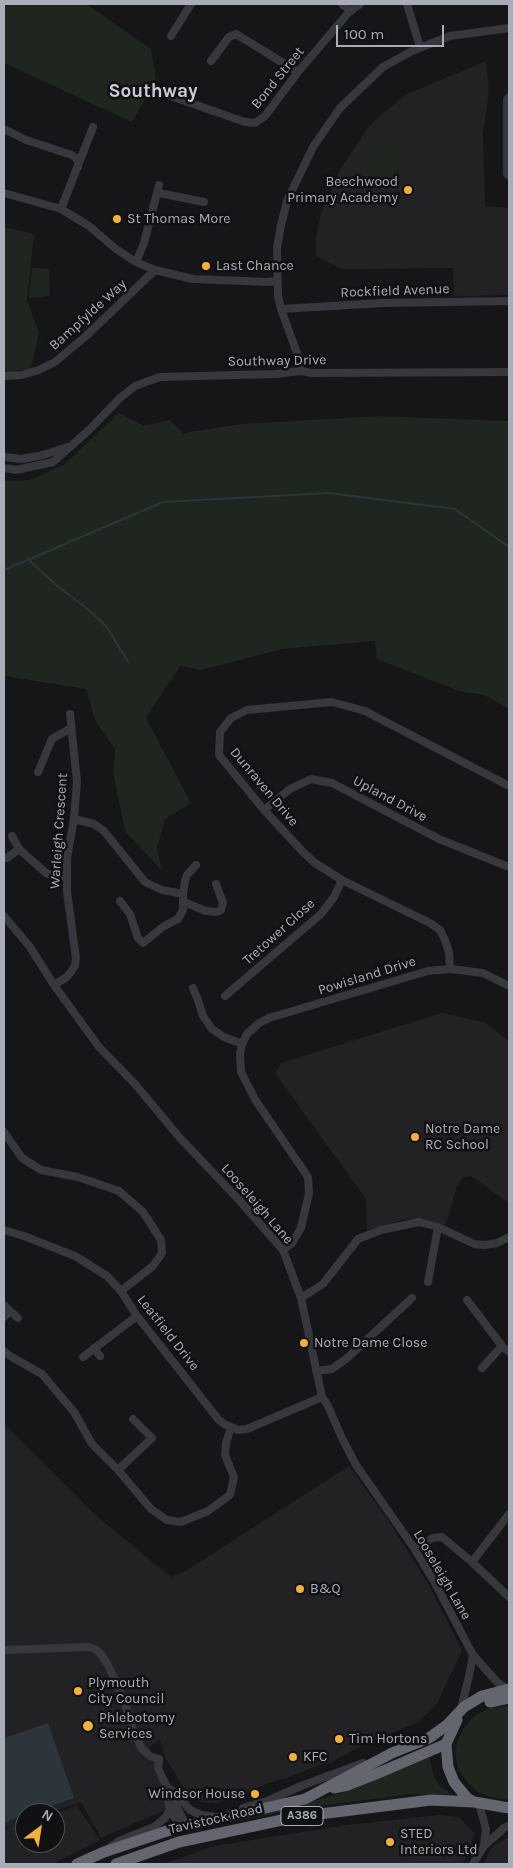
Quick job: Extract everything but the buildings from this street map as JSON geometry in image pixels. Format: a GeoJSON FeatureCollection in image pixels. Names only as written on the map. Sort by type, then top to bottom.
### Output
{"type":"FeatureCollection","features":[{"type":"Feature","properties":{"kind":"highway","name":"Tavistock Road"},"geometry":{"type":"LineString","coordinates":[[77,1864],[104,1852],[167,1831],[305,1799],[392,1753],[429,1738],[482,1696],[509,1691]]}},
{"type":"Feature","properties":{"kind":"highway"},"geometry":{"type":"LineString","coordinates":[[460,1715],[452,1728],[446,1744],[448,1767],[454,1782],[467,1798],[477,1803]]}},
{"type":"Feature","properties":{"kind":"highway","name":"Tavistock Road"},"geometry":{"type":"LineString","coordinates":[[322,1790],[348,1785],[446,1744]]}},
{"type":"Feature","properties":{"kind":"highway","name":"Tavistock Road"},"geometry":{"type":"LineString","coordinates":[[116,1864],[156,1849],[188,1840],[296,1817],[431,1800],[477,1803],[509,1808]]}},
{"type":"Feature","properties":{"kind":"highway"},"geometry":{"type":"LineString","coordinates":[[187,1827],[188,1840]]}},
{"type":"Feature","properties":{"kind":"highway","name":"A386"},"geometry":{"type":"LineString","coordinates":[[187,1827],[196,1832],[246,1827]]}},
{"type":"Feature","properties":{"kind":"street"},"geometry":{"type":"LineString","coordinates":[[171,36],[191,4]]}},
{"type":"Feature","properties":{"kind":"street"},"geometry":{"type":"LineString","coordinates":[[342,4],[350,11]]}},
{"type":"Feature","properties":{"kind":"street","name":"Bond Street"},"geometry":{"type":"LineString","coordinates":[[156,91],[171,92],[245,122],[255,123],[264,116],[298,72],[350,11],[360,4]]}},
{"type":"Feature","properties":{"kind":"street"},"geometry":{"type":"LineString","coordinates":[[407,4],[420,47]]}},
{"type":"Feature","properties":{"kind":"street"},"geometry":{"type":"LineString","coordinates":[[300,372],[301,364],[281,310],[277,281],[277,248],[281,225],[294,184],[326,125],[353,93],[383,67],[420,47],[450,36],[509,28]]}},
{"type":"Feature","properties":{"kind":"street"},"geometry":{"type":"LineString","coordinates":[[211,61],[229,37],[236,34],[298,72]]}},
{"type":"Feature","properties":{"kind":"street"},"geometry":{"type":"LineString","coordinates":[[509,97],[509,176]]}},
{"type":"Feature","properties":{"kind":"street"},"geometry":{"type":"LineString","coordinates":[[61,210],[93,127]]}},
{"type":"Feature","properties":{"kind":"street"},"geometry":{"type":"LineString","coordinates":[[4,129],[26,140],[72,155],[78,160],[78,167]]}},
{"type":"Feature","properties":{"kind":"street"},"geometry":{"type":"LineString","coordinates":[[136,262],[144,243],[159,189],[204,202]]}},
{"type":"Feature","properties":{"kind":"street"},"geometry":{"type":"LineString","coordinates":[[4,193],[61,210],[88,226],[116,249],[136,262],[155,270],[193,279],[277,281]]}},
{"type":"Feature","properties":{"kind":"street","name":"Bampfylde Way"},"geometry":{"type":"LineString","coordinates":[[4,376],[22,375],[39,370],[55,362],[86,336],[155,270]]}},
{"type":"Feature","properties":{"kind":"street","name":"Rockfield Avenue"},"geometry":{"type":"LineString","coordinates":[[281,310],[383,303],[509,301]]}},
{"type":"Feature","properties":{"kind":"street","name":"Southway Drive"},"geometry":{"type":"LineString","coordinates":[[4,468],[16,470],[53,462],[89,430],[120,398],[135,386],[153,378],[179,375],[300,372],[509,372]]}},
{"type":"Feature","properties":{"kind":"street","name":"Southway Drive"},"geometry":{"type":"LineString","coordinates":[[4,457],[22,459],[43,455],[71,445]]}},
{"type":"Feature","properties":{"kind":"street","name":"Dunraven Drive"},"geometry":{"type":"LineString","coordinates":[[450,969],[447,946],[440,930],[430,923],[342,880],[314,863],[264,810],[219,755],[220,732],[231,718],[247,710],[332,702],[365,711],[509,786]]}},
{"type":"Feature","properties":{"kind":"street","name":"Warleigh Crescent"},"geometry":{"type":"LineString","coordinates":[[54,985],[67,977],[75,966],[76,949],[69,912],[66,877],[77,782],[70,714]]}},
{"type":"Feature","properties":{"kind":"street","name":"Warleigh Crescent"},"geometry":{"type":"LineString","coordinates":[[38,772],[52,739],[71,728]]}},
{"type":"Feature","properties":{"kind":"street","name":"Upland Drive"},"geometry":{"type":"LineString","coordinates":[[264,810],[290,789],[311,778],[332,783],[439,839],[509,867]]}},
{"type":"Feature","properties":{"kind":"street"},"geometry":{"type":"LineString","coordinates":[[74,819],[94,824],[104,831],[145,882],[184,898],[206,911],[217,912],[221,910],[223,903],[216,884]]}},
{"type":"Feature","properties":{"kind":"street"},"geometry":{"type":"LineString","coordinates":[[12,836],[19,849],[46,873],[53,876],[66,877]]}},
{"type":"Feature","properties":{"kind":"street"},"geometry":{"type":"LineString","coordinates":[[7,858],[19,849]]}},
{"type":"Feature","properties":{"kind":"street"},"geometry":{"type":"LineString","coordinates":[[120,900],[130,914],[140,943],[145,944],[164,926],[178,919],[183,910],[185,881],[190,871],[196,865]]}},
{"type":"Feature","properties":{"kind":"street","name":"Tretower Close"},"geometry":{"type":"LineString","coordinates":[[225,996],[321,914],[334,897],[342,880]]}},
{"type":"Feature","properties":{"kind":"street","name":"Looseleigh Lane"},"geometry":{"type":"LineString","coordinates":[[4,916],[30,947],[54,985],[99,1046],[136,1084],[180,1138],[240,1200],[283,1250],[301,1298],[322,1397],[342,1438],[356,1465],[414,1548],[473,1655],[497,1682],[509,1691]]}},
{"type":"Feature","properties":{"kind":"street"},"geometry":{"type":"LineString","coordinates":[[154,935],[160,942]]}},
{"type":"Feature","properties":{"kind":"street","name":"Powisland Drive"},"geometry":{"type":"LineString","coordinates":[[242,1044],[253,1028],[269,1018],[428,971],[450,969],[483,973],[509,986]]}},
{"type":"Feature","properties":{"kind":"street"},"geometry":{"type":"LineString","coordinates":[[193,988],[203,1016],[212,1029],[224,1037],[242,1044],[239,1062],[246,1084],[308,1177],[309,1193],[301,1228],[292,1243],[283,1250]]}},
{"type":"Feature","properties":{"kind":"street","name":"Leatfield Drive"},"geometry":{"type":"LineString","coordinates":[[5,1135],[22,1158],[41,1170],[78,1178],[119,1191],[143,1212],[161,1240],[162,1253],[153,1266],[121,1291],[137,1316],[218,1419],[231,1428]]}},
{"type":"Feature","properties":{"kind":"street"},"geometry":{"type":"LineString","coordinates":[[301,1298],[323,1284],[358,1239],[380,1230],[419,1222],[438,1227],[474,1244],[485,1246],[497,1243],[509,1235]]}},
{"type":"Feature","properties":{"kind":"street"},"geometry":{"type":"LineString","coordinates":[[428,1282],[438,1227]]}},
{"type":"Feature","properties":{"kind":"street"},"geometry":{"type":"LineString","coordinates":[[4,1230],[75,1256],[107,1276],[121,1291]]}},
{"type":"Feature","properties":{"kind":"street"},"geometry":{"type":"LineString","coordinates":[[316,1371],[332,1369],[346,1359],[412,1298]]}},
{"type":"Feature","properties":{"kind":"street"},"geometry":{"type":"LineString","coordinates":[[467,1300],[502,1346],[509,1352]]}},
{"type":"Feature","properties":{"kind":"street"},"geometry":{"type":"LineString","coordinates":[[6,1311],[18,1318]]}},
{"type":"Feature","properties":{"kind":"street"},"geometry":{"type":"LineString","coordinates":[[83,1357],[137,1316]]}},
{"type":"Feature","properties":{"kind":"street"},"geometry":{"type":"LineString","coordinates":[[482,1368],[502,1346]]}},
{"type":"Feature","properties":{"kind":"street"},"geometry":{"type":"LineString","coordinates":[[94,1348],[100,1356]]}},
{"type":"Feature","properties":{"kind":"street"},"geometry":{"type":"LineString","coordinates":[[4,1350],[10,1356],[42,1374],[74,1412],[92,1444],[118,1470],[151,1509],[167,1520],[181,1522],[208,1510],[230,1495],[234,1477],[225,1455],[226,1443],[231,1428],[238,1430],[247,1429],[322,1397]]}},
{"type":"Feature","properties":{"kind":"street"},"geometry":{"type":"LineString","coordinates":[[118,1470],[152,1438],[133,1419]]}},
{"type":"Feature","properties":{"kind":"street"},"geometry":{"type":"LineString","coordinates":[[472,1562],[509,1514]]}},
{"type":"Feature","properties":{"kind":"street"},"geometry":{"type":"LineString","coordinates":[[414,1548],[433,1538],[442,1537],[509,1597]]}},
{"type":"Feature","properties":{"kind":"street"},"geometry":{"type":"LineString","coordinates":[[4,1650],[69,1646],[95,1649],[108,1665],[124,1700],[134,1733],[142,1749],[150,1756],[158,1759],[158,1768],[166,1787],[187,1827]]}},
{"type":"Feature","properties":{"kind":"street"},"geometry":{"type":"LineString","coordinates":[[460,1715],[473,1655]]}},
{"type":"Feature","properties":{"kind":"street"},"geometry":{"type":"LineString","coordinates":[[301,1786],[392,1753]]}},
{"type":"Feature","properties":{"kind":"street","name":"Tavistock Road"},"geometry":{"type":"LineString","coordinates":[[218,1818],[301,1786],[322,1790]]}},
{"type":"Feature","properties":{"kind":"street"},"geometry":{"type":"LineString","coordinates":[[166,1787],[170,1810],[178,1823],[187,1827]]}},
{"type":"Feature","properties":{"kind":"street"},"geometry":{"type":"LineString","coordinates":[[166,1787],[177,1794],[190,1810],[201,1815],[218,1818]]}},
{"type":"Feature","properties":{"kind":"street"},"geometry":{"type":"LineString","coordinates":[[477,1803],[486,1829],[484,1846]]}},
{"type":"Feature","properties":{"kind":"street"},"geometry":{"type":"LineString","coordinates":[[104,1852],[119,1841],[154,1827],[166,1818],[170,1810]]}},
{"type":"Feature","properties":{"kind":"street"},"geometry":{"type":"LineString","coordinates":[[473,1864],[484,1846],[504,1828],[509,1826]]}},
{"type":"Feature","properties":{"kind":"shaded area"},"geometry":{"type":"Polygon","coordinates":[[[4,4],[86,4],[151,49],[156,79],[132,122],[4,63],[4,4]]]}},
{"type":"Feature","properties":{"kind":"shaded area","name":"Beechwood Primary Academy"},"geometry":{"type":"Polygon","coordinates":[[[486,61],[489,92],[483,133],[485,206],[509,208],[509,295],[454,296],[453,268],[342,269],[316,256],[316,237],[321,213],[342,166],[369,126],[405,95],[486,61]]]}},
{"type":"Feature","properties":{"kind":"shaded area"},"geometry":{"type":"Polygon","coordinates":[[[372,145],[394,145],[395,185],[373,185],[372,145]]]}},
{"type":"Feature","properties":{"kind":"shaded area"},"geometry":{"type":"Polygon","coordinates":[[[4,227],[34,234],[27,300],[39,333],[31,369],[4,372],[4,227]]]}},
{"type":"Feature","properties":{"kind":"shaded area"},"geometry":{"type":"Polygon","coordinates":[[[32,268],[49,269],[50,296],[29,298],[32,268]]]}},
{"type":"Feature","properties":{"kind":"shaded area"},"geometry":{"type":"Polygon","coordinates":[[[119,413],[144,426],[170,420],[183,433],[242,424],[379,416],[509,421],[509,709],[484,695],[459,691],[377,659],[375,641],[282,649],[201,670],[180,666],[146,718],[191,803],[165,819],[157,848],[162,871],[125,831],[113,772],[115,749],[96,722],[86,689],[4,676],[4,481],[30,480],[65,464],[119,413]]]}},
{"type":"Feature","properties":{"kind":"shaded area","name":"Notre Dame RC School"},"geometry":{"type":"Polygon","coordinates":[[[442,1013],[484,1022],[509,1041],[509,1203],[471,1176],[464,1177],[457,1186],[446,1225],[406,1219],[367,1230],[366,1199],[275,1073],[281,1063],[442,1013]]]}},
{"type":"Feature","properties":{"kind":"shaded area"},"geometry":{"type":"Polygon","coordinates":[[[4,1424],[98,1517],[171,1577],[184,1572],[349,1466],[388,1520],[429,1585],[462,1651],[437,1703],[420,1721],[356,1749],[332,1762],[285,1779],[277,1780],[217,1803],[200,1802],[185,1790],[165,1757],[160,1740],[149,1747],[179,1804],[101,1838],[81,1802],[65,1808],[65,1803],[15,1803],[15,1825],[12,1826],[15,1825],[15,1853],[65,1853],[65,1810],[77,1806],[100,1840],[52,1864],[4,1864],[4,1830],[11,1827],[4,1829],[4,1424]]]}},
{"type":"Feature","properties":{"kind":"shaded area"},"geometry":{"type":"Polygon","coordinates":[[[509,1705],[508,1800],[490,1797],[478,1792],[466,1780],[458,1768],[455,1752],[458,1739],[465,1726],[477,1714],[491,1708],[509,1705]]]}},
{"type":"Feature","properties":{"kind":"shaded area"},"geometry":{"type":"Polygon","coordinates":[[[48,1723],[74,1798],[60,1803],[15,1803],[15,1819],[4,1823],[4,1738],[48,1723]]]}},
{"type":"Feature","properties":{"kind":"shaded area"},"geometry":{"type":"Polygon","coordinates":[[[429,1757],[434,1776],[439,1785],[453,1795],[411,1794],[291,1810],[233,1822],[233,1819],[345,1792],[429,1757]]]}},
{"type":"Feature","properties":{"kind":"shaded area"},"geometry":{"type":"Polygon","coordinates":[[[439,1815],[458,1817],[475,1834],[463,1864],[164,1864],[214,1846],[347,1825],[439,1815]]]}},
{"type":"Feature","properties":{"kind":"shaded area"},"geometry":{"type":"Polygon","coordinates":[[[509,1837],[509,1864],[483,1864],[492,1847],[509,1837]]]}},
{"type":"Feature","properties":{"kind":"waterway"},"geometry":{"type":"LineString","coordinates":[[4,570],[163,502],[329,493],[455,509],[509,547]]}},
{"type":"Feature","properties":{"kind":"waterway"},"geometry":{"type":"LineString","coordinates":[[28,559],[107,627],[128,662]]}},
{"type":"Feature","properties":{"kind":"place","name":"Beechwood Primary Academy"},"geometry":{"type":"Point","coordinates":[408,190]}},
{"type":"Feature","properties":{"kind":"place","name":"St Thomas More"},"geometry":{"type":"Point","coordinates":[117,219]}},
{"type":"Feature","properties":{"kind":"place","name":"Last Chance"},"geometry":{"type":"Point","coordinates":[206,266]}},
{"type":"Feature","properties":{"kind":"place","name":"Notre Dame RC School"},"geometry":{"type":"Point","coordinates":[415,1137]}},
{"type":"Feature","properties":{"kind":"place","name":"Notre Dame Close"},"geometry":{"type":"Point","coordinates":[304,1343]}},
{"type":"Feature","properties":{"kind":"place","name":"B&Q"},"geometry":{"type":"Point","coordinates":[300,1589]}},
{"type":"Feature","properties":{"kind":"place","name":"Plymouth City Council"},"geometry":{"type":"Point","coordinates":[78,1691]}},
{"type":"Feature","properties":{"kind":"place","name":"Phlebotomy Services"},"geometry":{"type":"Point","coordinates":[88,1726]}},
{"type":"Feature","properties":{"kind":"place","name":"Tim Hortons"},"geometry":{"type":"Point","coordinates":[339,1739]}},
{"type":"Feature","properties":{"kind":"place","name":"KFC"},"geometry":{"type":"Point","coordinates":[293,1757]}},
{"type":"Feature","properties":{"kind":"place","name":"Windsor House"},"geometry":{"type":"Point","coordinates":[255,1794]}},
{"type":"Feature","properties":{"kind":"place","name":"STED Interiors Ltd"},"geometry":{"type":"Point","coordinates":[390,1842]}},
{"type":"Feature","properties":{"kind":"district","name":"Southway"},"geometry":{"type":"Point","coordinates":[153,92]}}]}
